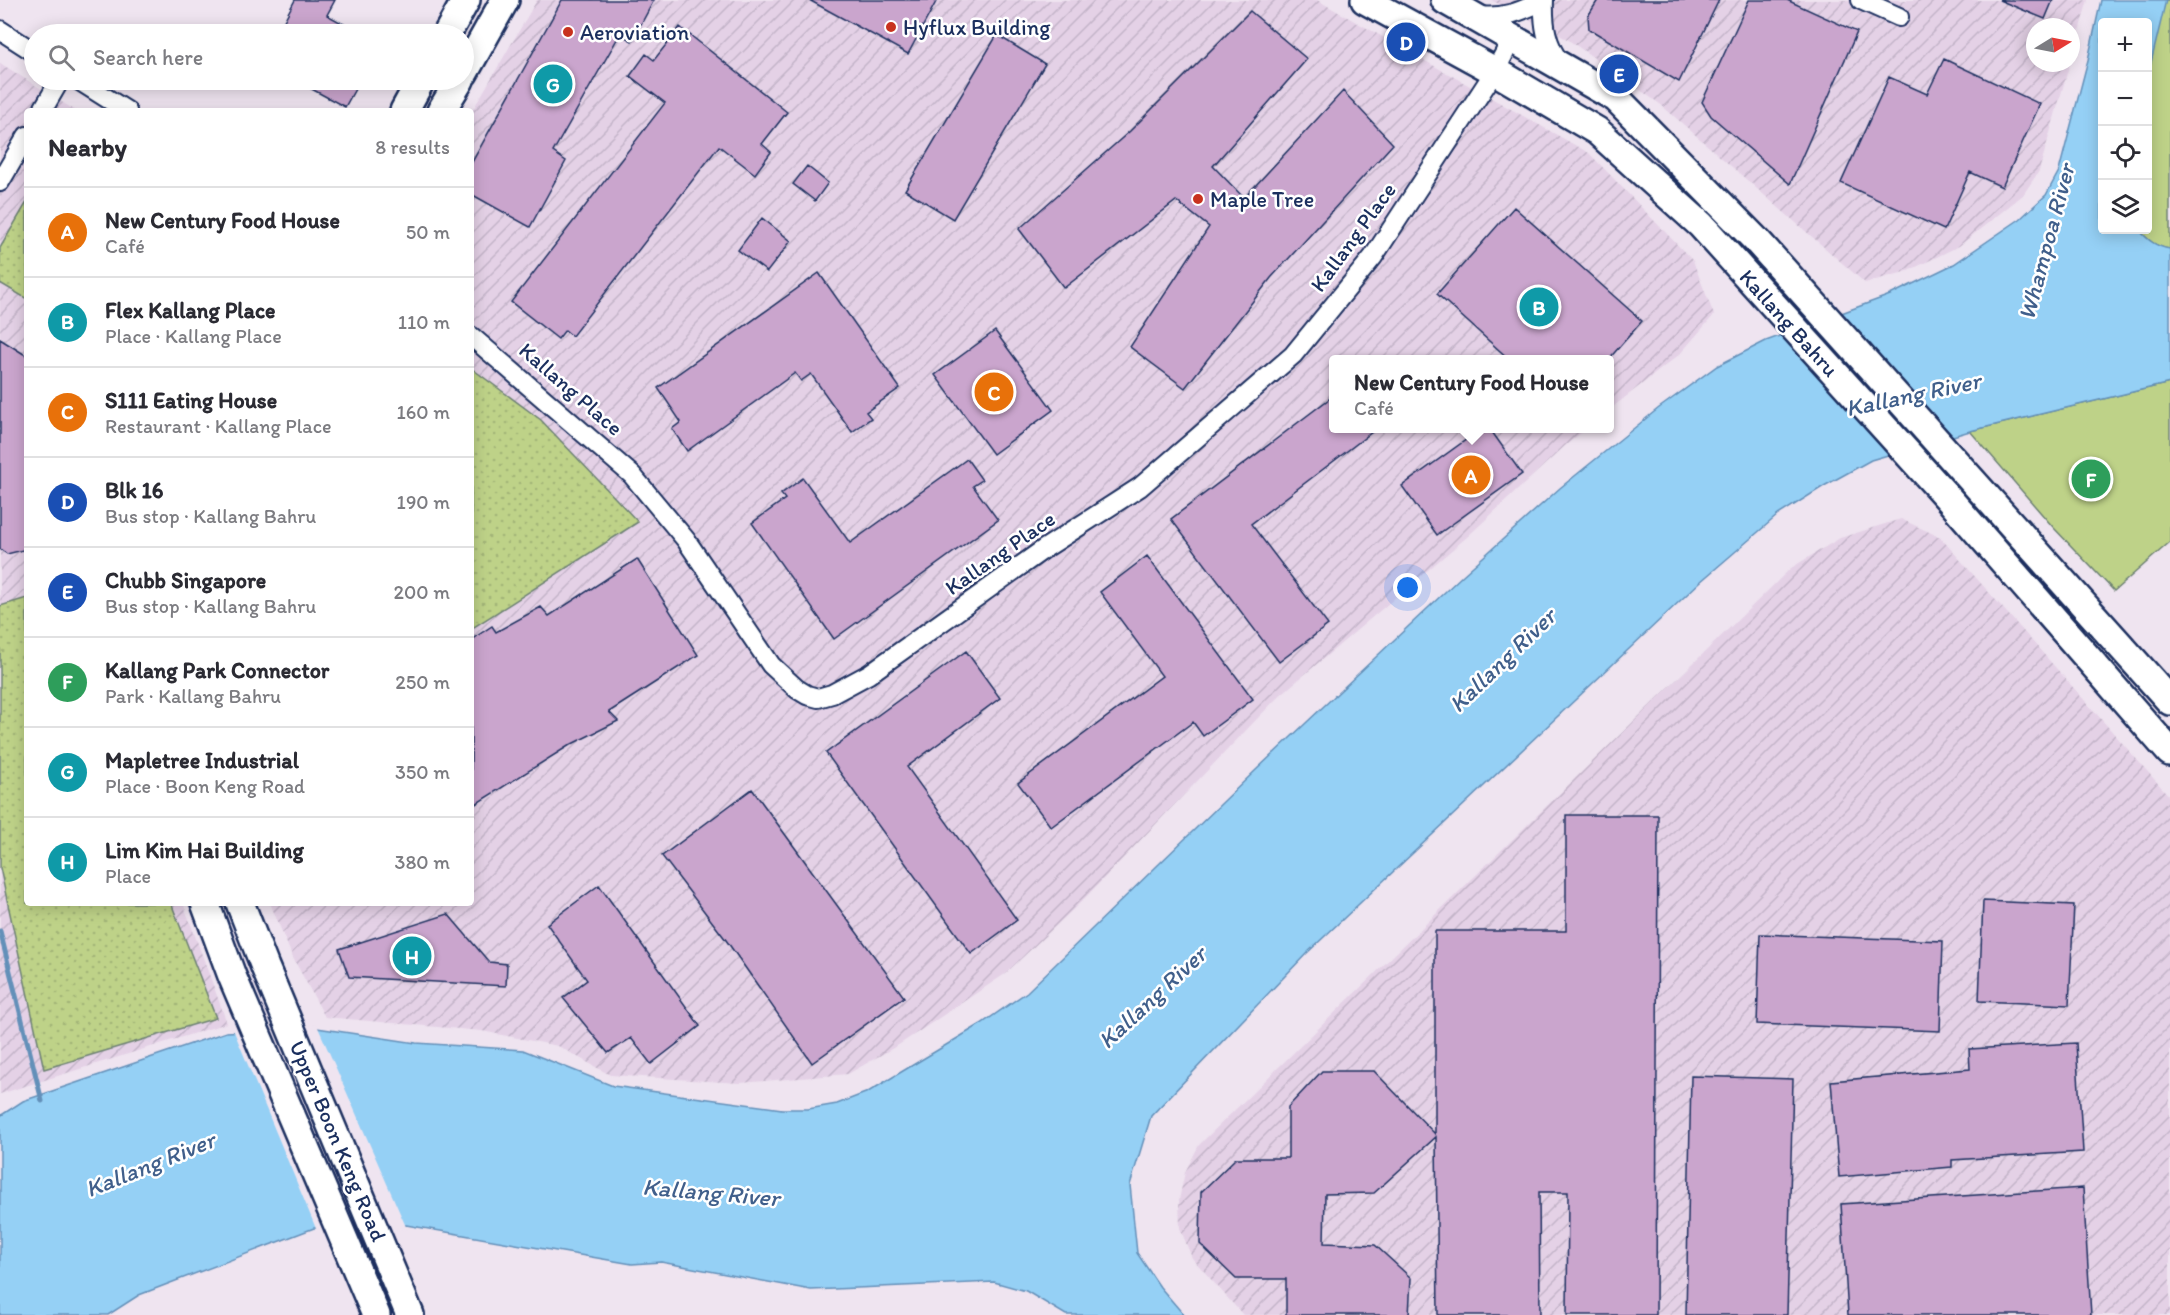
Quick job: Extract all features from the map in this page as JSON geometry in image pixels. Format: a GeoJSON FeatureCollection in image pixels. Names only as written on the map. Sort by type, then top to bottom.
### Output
{"type":"FeatureCollection","features":[{"type":"Feature","properties":{"kind":"main road"},"geometry":{"type":"LineString","coordinates":[[453,24],[466,0]]}},
{"type":"Feature","properties":{"kind":"main road"},"geometry":{"type":"LineString","coordinates":[[474,56],[506,0]]}},
{"type":"Feature","properties":{"kind":"main road","name":"Kallang Bahru"},"geometry":{"type":"LineString","coordinates":[[1365,0],[1495,71],[1597,131],[1701,225],[1948,498],[2170,752]]}},
{"type":"Feature","properties":{"kind":"main road","name":"Kallang Bahru"},"geometry":{"type":"LineString","coordinates":[[1445,0],[1616,98],[1759,243],[2170,701]]}},
{"type":"Feature","properties":{"kind":"main road"},"geometry":{"type":"LineString","coordinates":[[406,108],[416,90]]}},
{"type":"Feature","properties":{"kind":"main road"},"geometry":{"type":"LineString","coordinates":[[443,108],[454,90]]}},
{"type":"Feature","properties":{"kind":"main road","name":"Upper Boon Keng Road"},"geometry":{"type":"LineString","coordinates":[[207,906],[232,976],[373,1308]]}},
{"type":"Feature","properties":{"kind":"main road","name":"Upper Boon Keng Road"},"geometry":{"type":"LineString","coordinates":[[241,906],[264,966],[406,1304]]}},
{"type":"Feature","properties":{"kind":"street","name":"Kallang Bahru"},"geometry":{"type":"LineString","coordinates":[[1473,15],[1498,17],[1513,15],[1543,0],[1547,43],[1564,68]]}},
{"type":"Feature","properties":{"kind":"street"},"geometry":{"type":"LineString","coordinates":[[1861,0],[1899,17]]}},
{"type":"Feature","properties":{"kind":"street"},"geometry":{"type":"LineString","coordinates":[[0,30],[24,46]]}},
{"type":"Feature","properties":{"kind":"street","name":"Kallang Place"},"geometry":{"type":"LineString","coordinates":[[474,339],[632,475],[686,540],[771,665],[796,689],[807,695],[818,698],[832,694],[869,674],[1044,549],[1140,487],[1293,355],[1373,257],[1495,71],[1512,39]]}},
{"type":"Feature","properties":{"kind":"street"},"geometry":{"type":"LineString","coordinates":[[44,108],[54,90]]}},
{"type":"Feature","properties":{"kind":"street"},"geometry":{"type":"LineString","coordinates":[[94,90],[122,108]]}},
{"type":"Feature","properties":{"kind":"street"},"geometry":{"type":"LineString","coordinates":[[0,182],[24,141]]}},
{"type":"Feature","properties":{"kind":"shaded area"},"geometry":{"type":"Polygon","coordinates":[[[537,0],[1317,0],[1589,153],[1693,261],[1714,315],[1680,354],[1614,406],[1614,355],[1329,355],[1329,433],[1581,433],[1467,537],[1278,697],[1082,901],[1005,974],[900,1044],[848,1074],[740,1083],[610,1075],[558,1046],[482,1031],[325,1017],[292,956],[271,906],[474,906],[474,108],[537,0]]]}},
{"type":"Feature","properties":{"kind":"shaded area"},"geometry":{"type":"Polygon","coordinates":[[[1491,0],[2088,0],[2080,28],[2080,18],[2026,18],[2026,72],[2067,72],[2039,171],[2023,195],[1959,246],[1908,271],[1865,283],[1660,104],[1567,39],[1491,0]]]}},
{"type":"Feature","properties":{"kind":"shaded area"},"geometry":{"type":"Polygon","coordinates":[[[0,63],[24,78],[24,90],[43,90],[71,108],[24,108],[24,906],[184,906],[227,1023],[0,1094],[0,63]]]}},
{"type":"Feature","properties":{"kind":"shaded area"},"geometry":{"type":"Polygon","coordinates":[[[1901,519],[1940,537],[2170,797],[2170,1315],[1243,1315],[1192,1258],[1180,1228],[1179,1200],[1185,1172],[1199,1145],[1791,568],[1840,538],[1901,519]]]}},
{"type":"Feature","properties":{"kind":"green space"},"geometry":{"type":"Polygon","coordinates":[[[2165,0],[2170,0],[2170,249],[2161,247],[2143,234],[2152,234],[2152,53],[2165,0]]]}},
{"type":"Feature","properties":{"kind":"green space"},"geometry":{"type":"Polygon","coordinates":[[[24,207],[24,297],[0,283],[0,248],[24,207]]]}},
{"type":"Feature","properties":{"kind":"green space"},"geometry":{"type":"Polygon","coordinates":[[[474,370],[541,420],[638,522],[474,627],[474,370]]]}},
{"type":"Feature","properties":{"kind":"green space"},"geometry":{"type":"Polygon","coordinates":[[[2170,383],[2170,542],[2114,591],[2053,527],[1970,431],[2170,383]]]}},
{"type":"Feature","properties":{"kind":"green space"},"geometry":{"type":"Polygon","coordinates":[[[24,599],[24,906],[172,906],[216,1018],[44,1069],[0,868],[0,606],[24,599]]]}},
{"type":"Feature","properties":{"kind":"water"},"geometry":{"type":"Polygon","coordinates":[[[2101,0],[2166,0],[2152,58],[2152,18],[2098,18],[2098,234],[2143,234],[2153,243],[2170,249],[2170,383],[1970,431],[1871,460],[1778,515],[1700,582],[1306,954],[1151,1116],[1130,1185],[1137,1253],[1160,1287],[1184,1315],[1066,1315],[1026,1291],[994,1282],[811,1290],[661,1262],[632,1264],[406,1225],[314,1228],[139,1295],[108,1315],[0,1315],[0,1116],[23,1101],[226,1032],[317,1028],[416,1043],[523,1050],[613,1086],[782,1109],[808,1109],[837,1104],[868,1092],[981,1024],[1027,992],[1256,770],[1463,575],[1560,488],[1659,408],[1717,366],[1766,341],[1890,295],[1954,264],[2020,219],[2046,195],[2059,171],[2101,0]]]}},
{"type":"Feature","properties":{"kind":"pier"},"geometry":{"type":"Polygon","coordinates":[[[317,1025],[407,1229],[317,1231],[233,1029],[317,1025]]]}},
{"type":"Feature","properties":{"kind":"building"},"geometry":{"type":"Polygon","coordinates":[[[295,0],[335,0],[327,15],[344,24],[282,24],[295,0]]]}},
{"type":"Feature","properties":{"kind":"building"},"geometry":{"type":"Polygon","coordinates":[[[562,0],[654,0],[632,41],[620,34],[553,152],[566,161],[530,227],[474,196],[474,159],[562,0]]]}},
{"type":"Feature","properties":{"kind":"building","name":"Hyflux Building"},"geometry":{"type":"Polygon","coordinates":[[[809,0],[937,0],[908,54],[809,0]]]}},
{"type":"Feature","properties":{"kind":"building"},"geometry":{"type":"Polygon","coordinates":[[[1598,0],[1719,0],[1679,82],[1589,29],[1588,16],[1598,0]]]}},
{"type":"Feature","properties":{"kind":"building"},"geometry":{"type":"Polygon","coordinates":[[[1749,0],[1787,0],[1857,32],[1790,184],[1711,116],[1702,102],[1749,0]]]}},
{"type":"Feature","properties":{"kind":"building"},"geometry":{"type":"Polygon","coordinates":[[[1999,0],[2053,0],[2045,18],[1999,0]]]}},
{"type":"Feature","properties":{"kind":"building","name":"Maple Tree"},"geometry":{"type":"Polygon","coordinates":[[[1250,11],[1307,59],[1213,166],[1244,198],[1343,91],[1393,144],[1271,278],[1185,388],[1130,347],[1209,227],[1176,201],[1064,288],[1019,229],[1130,131],[1250,11]]]}},
{"type":"Feature","properties":{"kind":"building"},"geometry":{"type":"Polygon","coordinates":[[[680,27],[787,112],[762,144],[771,152],[755,174],[719,146],[572,336],[565,330],[558,339],[511,302],[665,103],[630,76],[646,54],[654,60],[680,27]]]}},
{"type":"Feature","properties":{"kind":"building"},"geometry":{"type":"Polygon","coordinates":[[[997,35],[1045,64],[953,219],[905,190],[997,35]]]}},
{"type":"Feature","properties":{"kind":"building"},"geometry":{"type":"Polygon","coordinates":[[[1944,59],[2040,104],[2002,187],[1970,172],[1944,230],[1841,183],[1889,77],[1927,94],[1944,59]]]}},
{"type":"Feature","properties":{"kind":"building"},"geometry":{"type":"Polygon","coordinates":[[[314,90],[354,90],[345,107],[314,90]]]}},
{"type":"Feature","properties":{"kind":"building"},"geometry":{"type":"Polygon","coordinates":[[[807,166],[828,183],[815,201],[793,184],[807,166]]]}},
{"type":"Feature","properties":{"kind":"building"},"geometry":{"type":"Polygon","coordinates":[[[1514,207],[1642,321],[1612,355],[1504,355],[1437,294],[1514,207]]]}},
{"type":"Feature","properties":{"kind":"building"},"geometry":{"type":"Polygon","coordinates":[[[762,218],[791,241],[767,272],[738,250],[762,218]]]}},
{"type":"Feature","properties":{"kind":"building"},"geometry":{"type":"Polygon","coordinates":[[[819,273],[900,388],[866,412],[871,418],[852,432],[811,374],[801,381],[795,373],[687,451],[672,429],[681,422],[658,388],[819,273]]]}},
{"type":"Feature","properties":{"kind":"building"},"geometry":{"type":"Polygon","coordinates":[[[995,331],[1053,410],[993,454],[935,375],[995,331]]]}},
{"type":"Feature","properties":{"kind":"building"},"geometry":{"type":"Polygon","coordinates":[[[0,339],[24,354],[24,550],[7,554],[0,549],[0,339]]]}},
{"type":"Feature","properties":{"kind":"building"},"geometry":{"type":"Polygon","coordinates":[[[1329,399],[1329,433],[1371,433],[1251,524],[1328,625],[1279,662],[1171,519],[1329,399]]]}},
{"type":"Feature","properties":{"kind":"building"},"geometry":{"type":"Polygon","coordinates":[[[1475,433],[1493,433],[1522,474],[1437,535],[1402,486],[1475,433]]]}},
{"type":"Feature","properties":{"kind":"building"},"geometry":{"type":"Polygon","coordinates":[[[967,459],[982,480],[973,486],[998,520],[834,639],[752,523],[785,499],[781,494],[803,478],[850,543],[967,459]]]}},
{"type":"Feature","properties":{"kind":"building"},"geometry":{"type":"Polygon","coordinates":[[[1147,556],[1253,699],[1203,736],[1193,722],[1051,827],[1018,783],[1162,676],[1100,592],[1147,556]]]}},
{"type":"Feature","properties":{"kind":"building"},"geometry":{"type":"Polygon","coordinates":[[[637,559],[698,655],[609,712],[618,721],[570,745],[474,805],[474,638],[492,626],[496,632],[541,607],[549,616],[637,559]]]}},
{"type":"Feature","properties":{"kind":"building"},"geometry":{"type":"Polygon","coordinates":[[[966,651],[1000,698],[907,767],[1017,920],[971,954],[826,753],[966,651]]]}},
{"type":"Feature","properties":{"kind":"building"},"geometry":{"type":"Polygon","coordinates":[[[752,789],[904,997],[812,1063],[726,940],[662,856],[752,789]]]}},
{"type":"Feature","properties":{"kind":"building"},"geometry":{"type":"Polygon","coordinates":[[[1566,815],[1658,815],[1656,1315],[1567,1315],[1568,1192],[1539,1192],[1540,1315],[1438,1315],[1436,1137],[1374,1193],[1325,1194],[1324,1243],[1375,1245],[1411,1278],[1409,1315],[1286,1315],[1286,1279],[1236,1279],[1200,1244],[1201,1192],[1236,1158],[1288,1158],[1288,1107],[1322,1071],[1374,1071],[1435,1134],[1435,931],[1566,931],[1566,815]]]}},
{"type":"Feature","properties":{"kind":"building"},"geometry":{"type":"Polygon","coordinates":[[[599,885],[700,1026],[651,1064],[631,1038],[608,1053],[563,998],[587,980],[547,924],[599,885]]]}},
{"type":"Feature","properties":{"kind":"building"},"geometry":{"type":"Polygon","coordinates":[[[1983,901],[2074,905],[2069,1005],[1979,1001],[1983,901]]]}},
{"type":"Feature","properties":{"kind":"building"},"geometry":{"type":"Polygon","coordinates":[[[448,914],[489,962],[507,964],[506,986],[349,977],[339,949],[448,914]]]}},
{"type":"Feature","properties":{"kind":"building"},"geometry":{"type":"Polygon","coordinates":[[[1760,934],[1943,941],[1940,1031],[1757,1024],[1760,934]]]}},
{"type":"Feature","properties":{"kind":"building"},"geometry":{"type":"Polygon","coordinates":[[[2076,1043],[2083,1152],[1952,1160],[1952,1167],[1839,1177],[1831,1081],[1970,1069],[1969,1049],[2076,1043]]]}},
{"type":"Feature","properties":{"kind":"building"},"geometry":{"type":"Polygon","coordinates":[[[1691,1076],[1793,1079],[1787,1315],[1686,1315],[1691,1076]]]}},
{"type":"Feature","properties":{"kind":"building"},"geometry":{"type":"Polygon","coordinates":[[[2083,1188],[2091,1315],[1848,1315],[1841,1204],[2083,1188]]]}},
{"type":"Feature","properties":{"kind":"waterway"},"geometry":{"type":"LineString","coordinates":[[0,931],[42,1101]]}},
{"type":"Feature","properties":{"kind":"place","name":"Hyflux Building"},"geometry":{"type":"Point","coordinates":[891,27]}},
{"type":"Feature","properties":{"kind":"place","name":"Aeroviation"},"geometry":{"type":"Point","coordinates":[568,32]}},
{"type":"Feature","properties":{"kind":"place","name":"Blk 16"},"geometry":{"type":"Point","coordinates":[1406,42]}},
{"type":"Feature","properties":{"kind":"place","name":"Chubb Singapore"},"geometry":{"type":"Point","coordinates":[1619,74]}},
{"type":"Feature","properties":{"kind":"place","name":"Mapletree Industrial"},"geometry":{"type":"Point","coordinates":[553,84]}},
{"type":"Feature","properties":{"kind":"place","name":"Maple Tree"},"geometry":{"type":"Point","coordinates":[1198,199]}},
{"type":"Feature","properties":{"kind":"place","name":"Flex Kallang Place"},"geometry":{"type":"Point","coordinates":[1539,307]}},
{"type":"Feature","properties":{"kind":"place","name":"S111 Eating House"},"geometry":{"type":"Point","coordinates":[994,392]}},
{"type":"Feature","properties":{"kind":"place","name":"New Century Food House"},"geometry":{"type":"Point","coordinates":[1471,475]}},
{"type":"Feature","properties":{"kind":"place","name":"Kallang Park Connector"},"geometry":{"type":"Point","coordinates":[2091,479]}},
{"type":"Feature","properties":{"kind":"place","name":"Lim Kim Hai Building"},"geometry":{"type":"Point","coordinates":[412,956]}},
{"type":"Feature","properties":{"kind":"water label","name":"Whampoa River"},"geometry":{"type":"Point","coordinates":[2046,242]}},
{"type":"Feature","properties":{"kind":"water label","name":"Kallang River"},"geometry":{"type":"Point","coordinates":[1913,394]}},
{"type":"Feature","properties":{"kind":"water label","name":"Kallang River"},"geometry":{"type":"Point","coordinates":[1502,660]}},
{"type":"Feature","properties":{"kind":"water label","name":"Kallang River"},"geometry":{"type":"Point","coordinates":[1152,997]}},
{"type":"Feature","properties":{"kind":"water label","name":"Kallang River"},"geometry":{"type":"Point","coordinates":[150,1164]}},
{"type":"Feature","properties":{"kind":"water label","name":"Kallang River"},"geometry":{"type":"Point","coordinates":[711,1192]}}]}
